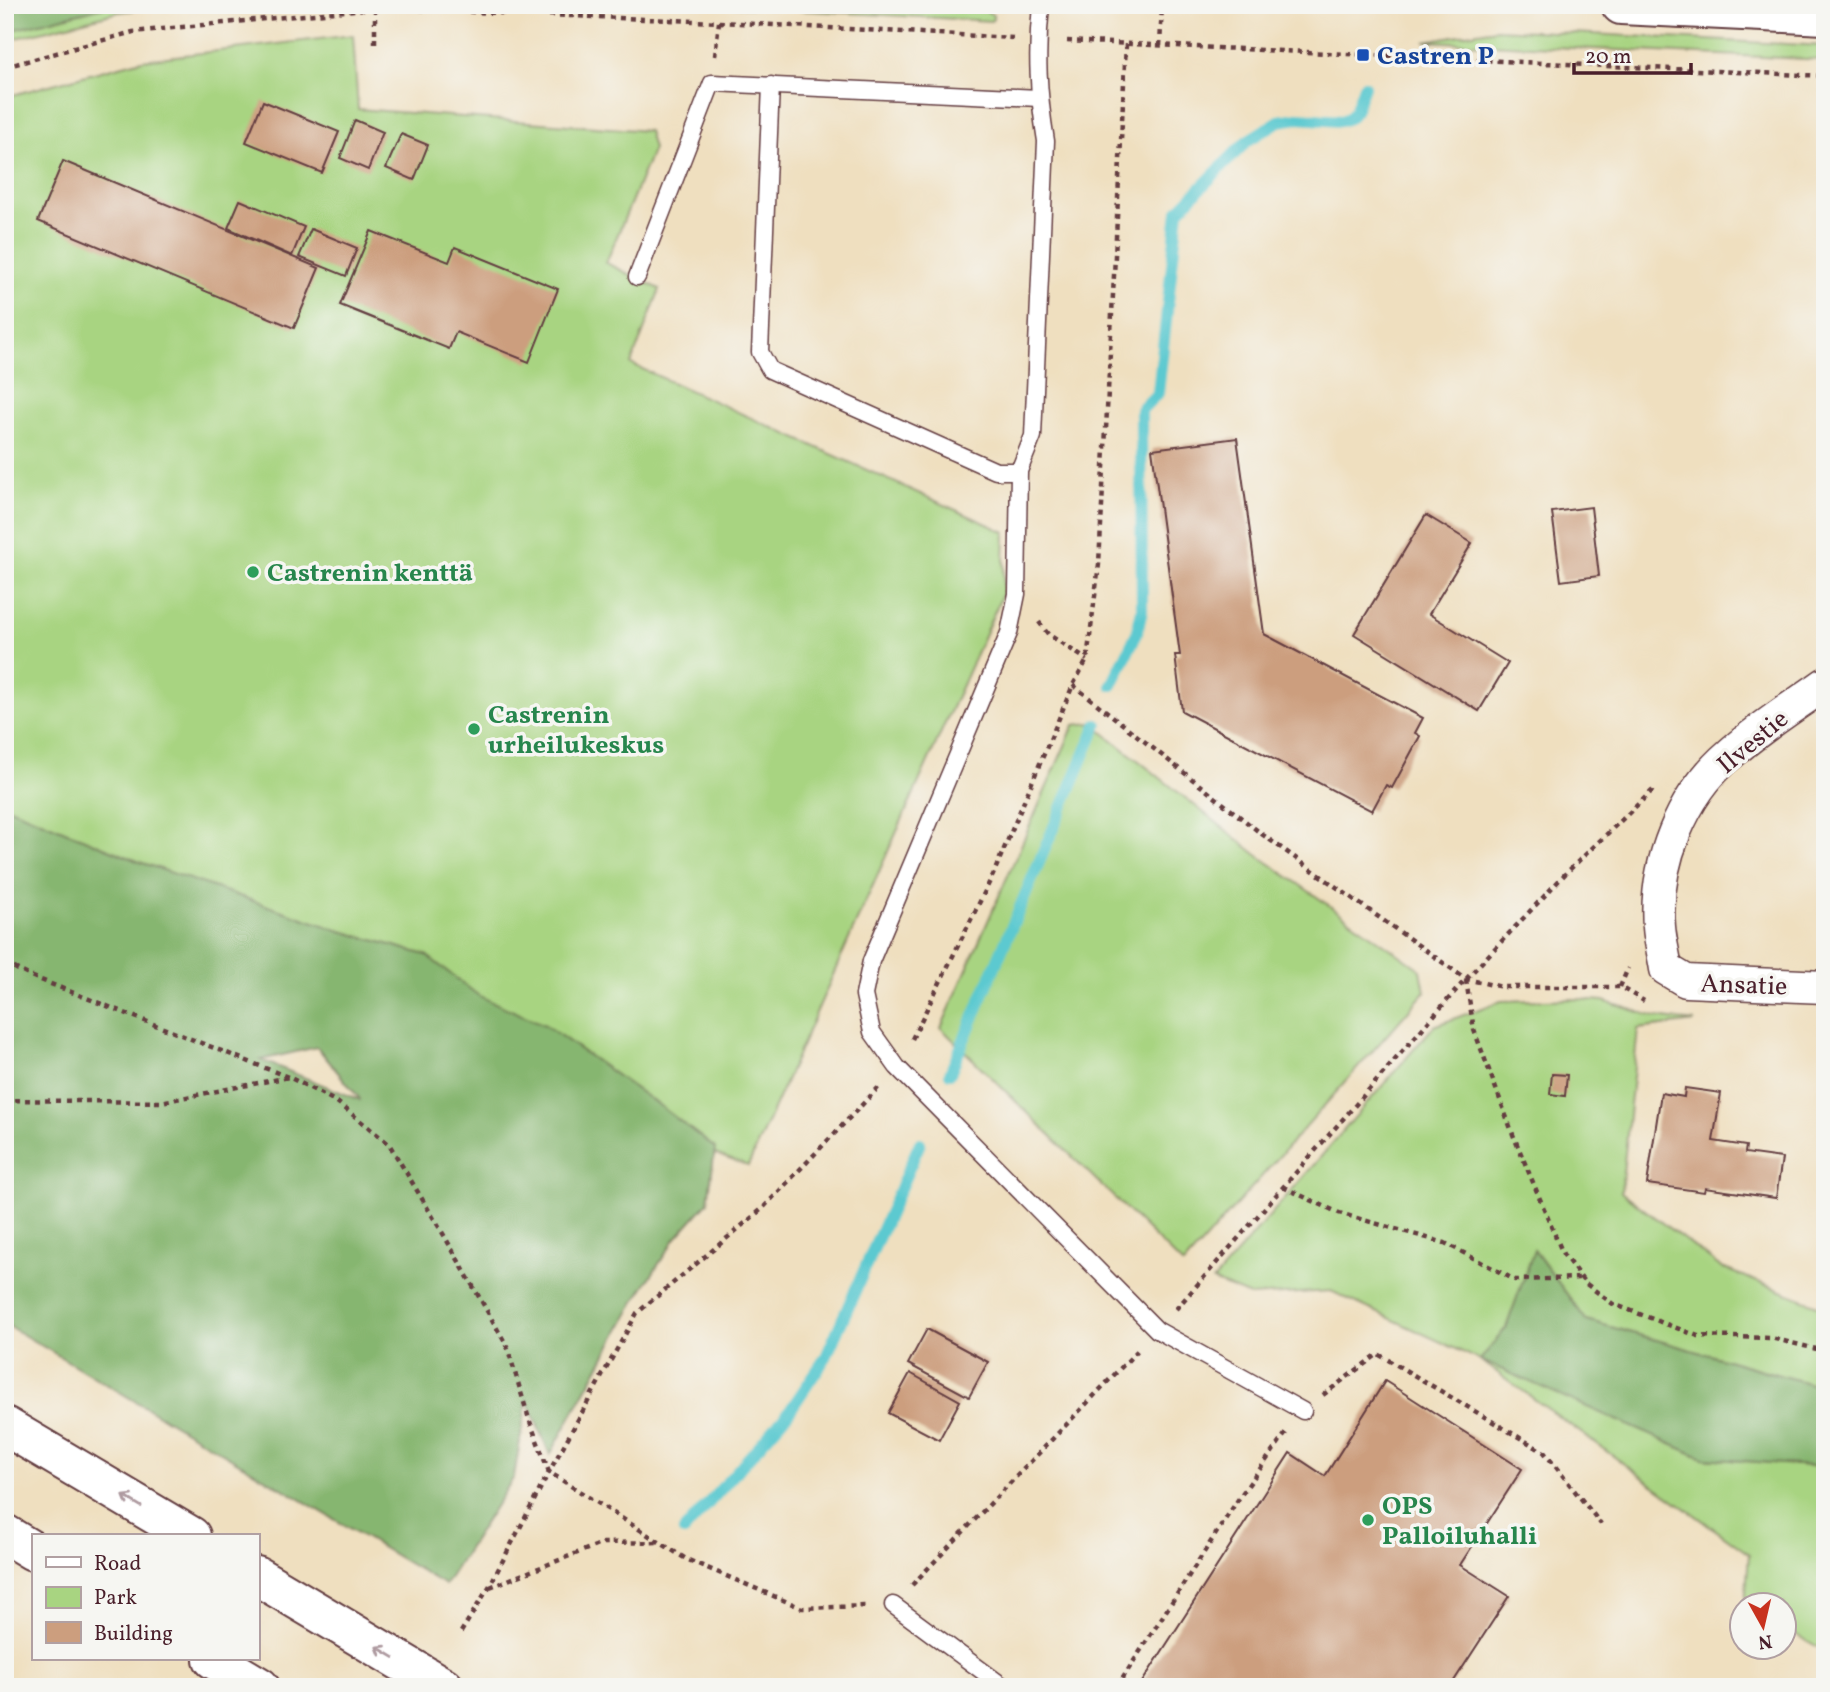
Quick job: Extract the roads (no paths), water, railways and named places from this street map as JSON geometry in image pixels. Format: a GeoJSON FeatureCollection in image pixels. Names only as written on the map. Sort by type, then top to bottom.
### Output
{"type":"FeatureCollection","features":[{"type":"Feature","properties":{"kind":"main road"},"geometry":{"type":"LineString","coordinates":[[1621,5],[1825,15]]}},
{"type":"Feature","properties":{"kind":"main road"},"geometry":{"type":"LineString","coordinates":[[5,1426],[188,1534]]}},
{"type":"Feature","properties":{"kind":"main road"},"geometry":{"type":"LineString","coordinates":[[5,1534],[32,1550]]}},
{"type":"Feature","properties":{"kind":"main road"},"geometry":{"type":"LineString","coordinates":[[259,1577],[444,1687]]}},
{"type":"Feature","properties":{"kind":"main road"},"geometry":{"type":"LineString","coordinates":[[216,1660],[260,1687]]}},
{"type":"Feature","properties":{"kind":"street","name":"Ilvestie"},"geometry":{"type":"LineString","coordinates":[[1666,969],[1659,926],[1661,885],[1671,841],[1693,795],[1729,754],[1825,684]]}},
{"type":"Feature","properties":{"kind":"street","name":"Ansatie"},"geometry":{"type":"LineString","coordinates":[[1666,969],[1686,981],[1825,986]]}},
{"type":"Feature","properties":{"kind":"lane"},"geometry":{"type":"LineString","coordinates":[[1041,5],[1037,40],[1039,98],[1046,141],[1033,436],[1019,471],[1017,594],[1009,633],[870,961],[864,995],[872,1032],[897,1067],[1157,1330],[1303,1411]]}},
{"type":"Feature","properties":{"kind":"lane"},"geometry":{"type":"LineString","coordinates":[[637,277],[712,83],[1039,98]]}},
{"type":"Feature","properties":{"kind":"lane"},"geometry":{"type":"LineString","coordinates":[[771,85],[760,352],[770,370],[996,471],[1019,471]]}},
{"type":"Feature","properties":{"kind":"lane"},"geometry":{"type":"LineString","coordinates":[[893,1605],[1004,1687]]}},
{"type":"Feature","properties":{"kind":"waterway"},"geometry":{"type":"LineString","coordinates":[[1112,685],[1137,633],[1142,610],[1141,410],[1158,393],[1178,211],[1247,141],[1279,121],[1298,118],[1341,121],[1349,118],[1355,111],[1364,86]]}},
{"type":"Feature","properties":{"kind":"waterway"},"geometry":{"type":"LineString","coordinates":[[950,1073],[1097,725]]}},
{"type":"Feature","properties":{"kind":"waterway"},"geometry":{"type":"LineString","coordinates":[[684,1531],[789,1412],[826,1357],[920,1143]]}},
{"type":"Feature","properties":{"kind":"place","name":"Castren P"},"geometry":{"type":"Point","coordinates":[1363,55]}},
{"type":"Feature","properties":{"kind":"place","name":"Castrenin kenttä"},"geometry":{"type":"Point","coordinates":[253,572]}},
{"type":"Feature","properties":{"kind":"place","name":"Castrenin urheilukeskus"},"geometry":{"type":"Point","coordinates":[474,729]}},
{"type":"Feature","properties":{"kind":"place","name":"OPS Palloiluhalli"},"geometry":{"type":"Point","coordinates":[1368,1520]}}]}
